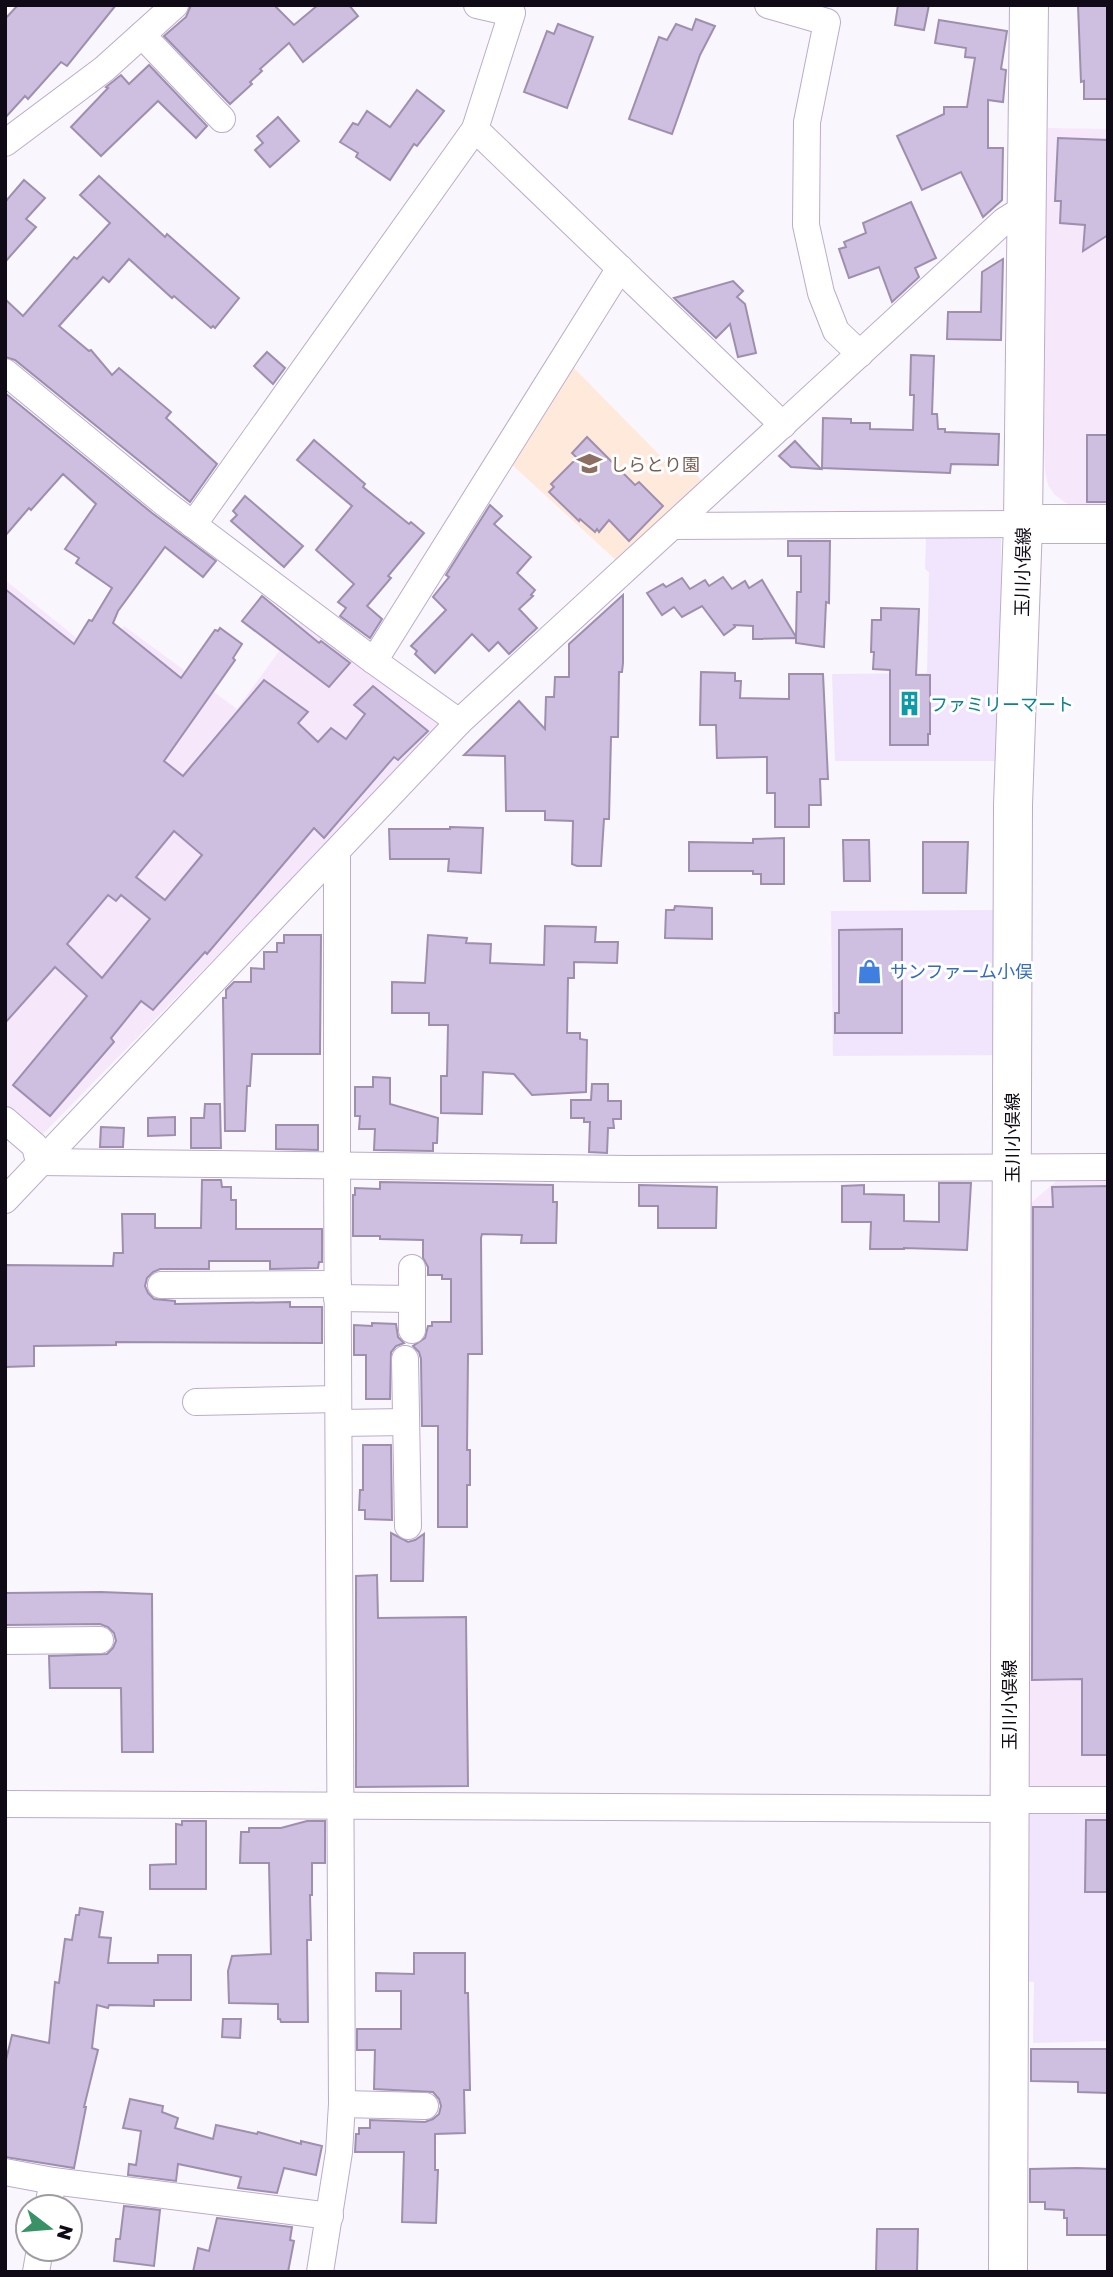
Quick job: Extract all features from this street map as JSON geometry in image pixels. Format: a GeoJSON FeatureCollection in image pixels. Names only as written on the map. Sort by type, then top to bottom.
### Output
{"type":"FeatureCollection","features":[{"type":"Feature","properties":{"kind":"main road","name":"玉川小俣線"},"geometry":{"type":"LineString","coordinates":[[1008,2272],[1013,783],[1023,524],[1029,5]]}},
{"type":"Feature","properties":{"kind":"main road"},"geometry":{"type":"LineString","coordinates":[[1023,524],[1108,523]]}},
{"type":"Feature","properties":{"kind":"street"},"geometry":{"type":"LineString","coordinates":[[5,143],[104,69],[175,5]]}},
{"type":"Feature","properties":{"kind":"street"},"geometry":{"type":"LineString","coordinates":[[193,525],[475,129],[512,13],[477,5]]}},
{"type":"Feature","properties":{"kind":"street"},"geometry":{"type":"LineString","coordinates":[[768,5],[827,22],[807,122],[806,225],[821,293],[836,331],[860,354]]}},
{"type":"Feature","properties":{"kind":"street"},"geometry":{"type":"LineString","coordinates":[[142,35],[222,119]]}},
{"type":"Feature","properties":{"kind":"street"},"geometry":{"type":"LineString","coordinates":[[475,129],[783,425]]}},
{"type":"Feature","properties":{"kind":"street"},"geometry":{"type":"LineString","coordinates":[[5,1200],[459,722],[1004,221],[1026,208]]}},
{"type":"Feature","properties":{"kind":"street"},"geometry":{"type":"LineString","coordinates":[[374,661],[620,268]]}},
{"type":"Feature","properties":{"kind":"street"},"geometry":{"type":"LineString","coordinates":[[5,372],[193,525],[459,722]]}},
{"type":"Feature","properties":{"kind":"street"},"geometry":{"type":"LineString","coordinates":[[673,526],[1023,524]]}},
{"type":"Feature","properties":{"kind":"street"},"geometry":{"type":"LineString","coordinates":[[320,2272],[339,2152],[342,2105],[337,851]]}},
{"type":"Feature","properties":{"kind":"street"},"geometry":{"type":"LineString","coordinates":[[5,1120],[35,1146],[39,1162]]}},
{"type":"Feature","properties":{"kind":"street"},"geometry":{"type":"LineString","coordinates":[[39,1162],[628,1169],[1108,1167]]}},
{"type":"Feature","properties":{"kind":"street"},"geometry":{"type":"LineString","coordinates":[[412,1268],[412,1330]]}},
{"type":"Feature","properties":{"kind":"street"},"geometry":{"type":"LineString","coordinates":[[161,1285],[337,1291],[412,1299]]}},
{"type":"Feature","properties":{"kind":"street"},"geometry":{"type":"LineString","coordinates":[[405,1359],[408,1526]]}},
{"type":"Feature","properties":{"kind":"street"},"geometry":{"type":"LineString","coordinates":[[197,1402],[339,1411],[405,1422]]}},
{"type":"Feature","properties":{"kind":"street"},"geometry":{"type":"LineString","coordinates":[[5,1641],[100,1640]]}},
{"type":"Feature","properties":{"kind":"street"},"geometry":{"type":"LineString","coordinates":[[5,1804],[1009,1805],[1108,1800]]}},
{"type":"Feature","properties":{"kind":"street"},"geometry":{"type":"LineString","coordinates":[[342,2105],[425,2106]]}},
{"type":"Feature","properties":{"kind":"street"},"geometry":{"type":"LineString","coordinates":[[5,2172],[53,2181],[330,2216]]}},
{"type":"Feature","properties":{"kind":"street"},"geometry":{"type":"LineString","coordinates":[[51,2193],[53,2181]]}},
{"type":"Feature","properties":{"kind":"shaded area"},"geometry":{"type":"Polygon","coordinates":[[[1048,128],[1108,129],[1108,507],[1075,506],[1066,503],[1055,495],[1048,485],[1045,471],[1040,347],[1048,128]]]}},
{"type":"Feature","properties":{"kind":"shaded area","name":"しらとり園"},"geometry":{"type":"Polygon","coordinates":[[[570,364],[681,477],[690,468],[702,481],[618,562],[507,460],[570,364]]]}},
{"type":"Feature","properties":{"kind":"shaded area"},"geometry":{"type":"Polygon","coordinates":[[[926,537],[1001,537],[1001,576],[1005,580],[996,761],[835,761],[832,674],[927,673],[929,572],[925,569],[926,537]]]}},
{"type":"Feature","properties":{"kind":"shaded area"},"geometry":{"type":"Polygon","coordinates":[[[5,580],[100,657],[124,626],[237,709],[301,621],[439,718],[440,728],[39,1138],[5,1109],[5,580]]]}},
{"type":"Feature","properties":{"kind":"shaded area"},"geometry":{"type":"Polygon","coordinates":[[[1000,910],[1000,1055],[833,1056],[831,911],[1000,910]]]}},
{"type":"Feature","properties":{"kind":"shaded area"},"geometry":{"type":"Polygon","coordinates":[[[1059,1179],[1108,1179],[1108,1789],[1035,1789],[1026,1782],[1025,1208],[1059,1179]]]}},
{"type":"Feature","properties":{"kind":"shaded area"},"geometry":{"type":"Polygon","coordinates":[[[1026,1813],[1108,1815],[1108,2041],[1033,2043],[1034,1982],[1025,1981],[1026,1813]]]}},
{"type":"Feature","properties":{"kind":"building"},"geometry":{"type":"Polygon","coordinates":[[[18,5],[116,5],[67,66],[61,62],[28,99],[25,96],[5,118],[5,19],[18,5]]]}},
{"type":"Feature","properties":{"kind":"building"},"geometry":{"type":"Polygon","coordinates":[[[191,5],[274,5],[294,25],[318,5],[349,5],[358,16],[303,62],[289,43],[260,69],[262,71],[250,82],[252,84],[230,104],[164,36],[186,17],[191,5]]]}},
{"type":"Feature","properties":{"kind":"building"},"geometry":{"type":"Polygon","coordinates":[[[898,5],[929,5],[924,30],[895,25],[898,5]]]}},
{"type":"Feature","properties":{"kind":"building"},"geometry":{"type":"Polygon","coordinates":[[[1078,5],[1108,5],[1108,99],[1084,99],[1078,5]]]}},
{"type":"Feature","properties":{"kind":"building"},"geometry":{"type":"Polygon","coordinates":[[[696,19],[715,26],[700,55],[672,134],[629,119],[659,37],[667,40],[676,24],[692,30],[696,19]]]}},
{"type":"Feature","properties":{"kind":"building"},"geometry":{"type":"Polygon","coordinates":[[[939,20],[1007,31],[1001,69],[1006,70],[1003,102],[988,100],[988,148],[1003,148],[1002,200],[983,217],[961,172],[922,190],[897,136],[944,114],[944,107],[967,107],[975,58],[965,57],[966,48],[935,43],[939,20]]]}},
{"type":"Feature","properties":{"kind":"building"},"geometry":{"type":"Polygon","coordinates":[[[558,24],[593,37],[567,108],[524,92],[547,31],[554,34],[558,24]]]}},
{"type":"Feature","properties":{"kind":"building"},"geometry":{"type":"Polygon","coordinates":[[[149,65],[207,126],[196,138],[158,101],[101,156],[71,127],[108,88],[106,87],[121,75],[129,84],[149,65]]]}},
{"type":"Feature","properties":{"kind":"building"},"geometry":{"type":"Polygon","coordinates":[[[417,90],[444,111],[417,146],[414,144],[390,180],[356,157],[358,153],[340,142],[353,123],[358,125],[367,111],[390,127],[417,90]]]}},
{"type":"Feature","properties":{"kind":"building"},"geometry":{"type":"Polygon","coordinates":[[[278,117],[299,141],[270,167],[255,150],[263,143],[257,136],[278,117]]]}},
{"type":"Feature","properties":{"kind":"building"},"geometry":{"type":"Polygon","coordinates":[[[1058,138],[1108,140],[1108,235],[1083,251],[1085,225],[1060,223],[1061,201],[1055,201],[1058,138]]]}},
{"type":"Feature","properties":{"kind":"building"},"geometry":{"type":"Polygon","coordinates":[[[99,176],[165,237],[167,234],[239,298],[215,328],[211,328],[174,296],[172,298],[129,259],[109,282],[103,277],[59,326],[91,350],[112,375],[119,368],[171,412],[166,418],[217,464],[190,502],[15,360],[5,357],[5,299],[23,316],[74,257],[77,259],[110,223],[80,195],[99,176]]]}},
{"type":"Feature","properties":{"kind":"building"},"geometry":{"type":"Polygon","coordinates":[[[24,180],[45,198],[26,219],[36,227],[5,262],[5,202],[24,180]]]}},
{"type":"Feature","properties":{"kind":"building"},"geometry":{"type":"Polygon","coordinates":[[[911,202],[936,258],[915,268],[919,277],[892,302],[879,267],[849,278],[839,249],[846,247],[844,242],[866,233],[863,223],[911,202]]]}},
{"type":"Feature","properties":{"kind":"building"},"geometry":{"type":"Polygon","coordinates":[[[1003,259],[1001,340],[947,339],[948,312],[981,312],[982,272],[1003,259]]]}},
{"type":"Feature","properties":{"kind":"building"},"geometry":{"type":"Polygon","coordinates":[[[733,281],[743,291],[737,297],[745,304],[756,353],[738,357],[730,324],[716,338],[674,298],[733,281]]]}},
{"type":"Feature","properties":{"kind":"building"},"geometry":{"type":"Polygon","coordinates":[[[267,352],[285,368],[273,384],[254,366],[267,352]]]}},
{"type":"Feature","properties":{"kind":"building"},"geometry":{"type":"Polygon","coordinates":[[[911,355],[934,356],[932,414],[937,414],[938,429],[945,429],[945,432],[999,434],[998,465],[951,464],[950,473],[822,468],[823,418],[870,423],[870,429],[913,430],[911,355]]]}},
{"type":"Feature","properties":{"kind":"building"},"geometry":{"type":"Polygon","coordinates":[[[5,393],[152,513],[216,561],[203,577],[165,547],[118,611],[113,623],[181,678],[215,630],[220,628],[242,644],[233,658],[235,660],[164,761],[183,776],[264,680],[308,712],[298,723],[318,742],[331,728],[346,739],[365,714],[354,705],[373,686],[428,731],[398,760],[394,757],[324,838],[314,828],[207,954],[205,952],[153,1010],[141,1001],[111,1038],[114,1042],[50,1116],[13,1085],[87,996],[55,967],[5,1023],[5,589],[74,644],[112,588],[76,563],[79,558],[65,549],[96,504],[63,474],[5,536],[5,393]],[[174,831],[136,877],[165,900],[202,855],[174,831]],[[108,895],[67,944],[102,978],[150,919],[121,895],[116,901],[108,895]]]}},
{"type":"Feature","properties":{"kind":"building"},"geometry":{"type":"Polygon","coordinates":[[[1087,435],[1108,435],[1108,502],[1087,502],[1087,435]]]}},
{"type":"Feature","properties":{"kind":"building"},"geometry":{"type":"Polygon","coordinates":[[[587,437],[635,485],[639,482],[663,506],[629,541],[609,520],[599,532],[597,529],[595,532],[580,519],[579,521],[549,492],[554,487],[551,484],[577,458],[572,453],[587,437]]]}},
{"type":"Feature","properties":{"kind":"building"},"geometry":{"type":"Polygon","coordinates":[[[314,440],[365,484],[363,487],[424,533],[367,606],[382,619],[370,638],[340,616],[346,608],[338,602],[354,584],[316,550],[352,506],[297,460],[314,440]]]}},
{"type":"Feature","properties":{"kind":"building"},"geometry":{"type":"Polygon","coordinates":[[[795,441],[821,469],[791,467],[779,456],[795,441]]]}},
{"type":"Feature","properties":{"kind":"building"},"geometry":{"type":"Polygon","coordinates":[[[245,496],[303,546],[284,567],[231,521],[237,515],[233,511],[245,496]]]}},
{"type":"Feature","properties":{"kind":"building"},"geometry":{"type":"Polygon","coordinates":[[[490,505],[502,516],[494,524],[531,557],[517,573],[535,590],[531,595],[533,596],[519,609],[537,628],[509,654],[498,642],[489,651],[472,634],[435,673],[415,654],[417,651],[411,646],[446,610],[433,597],[449,577],[446,575],[490,505]]]}},
{"type":"Feature","properties":{"kind":"building"},"geometry":{"type":"Polygon","coordinates":[[[788,541],[830,541],[829,603],[826,602],[824,647],[796,643],[796,638],[753,639],[753,626],[734,625],[735,627],[724,635],[702,606],[682,617],[674,607],[662,615],[647,593],[682,578],[690,589],[705,580],[709,586],[723,577],[732,589],[745,581],[749,588],[762,580],[796,637],[797,592],[801,592],[801,556],[788,556],[788,541]]]}},
{"type":"Feature","properties":{"kind":"building"},"geometry":{"type":"Polygon","coordinates":[[[623,595],[623,663],[622,672],[619,672],[618,737],[611,737],[609,819],[604,819],[601,866],[577,866],[572,864],[573,821],[545,820],[545,811],[506,811],[505,756],[464,755],[519,701],[545,729],[546,697],[554,697],[555,677],[569,677],[569,644],[623,595]]]}},
{"type":"Feature","properties":{"kind":"building"},"geometry":{"type":"Polygon","coordinates":[[[262,596],[319,643],[321,641],[350,663],[329,687],[242,621],[262,596]]]}},
{"type":"Feature","properties":{"kind":"building"},"geometry":{"type":"Polygon","coordinates":[[[881,608],[919,609],[916,675],[930,675],[928,745],[890,745],[890,670],[873,669],[874,652],[871,652],[872,620],[881,620],[881,608]]]}},
{"type":"Feature","properties":{"kind":"building"},"geometry":{"type":"Polygon","coordinates":[[[701,672],[735,673],[735,681],[741,681],[740,698],[789,699],[789,674],[823,674],[828,779],[820,779],[821,805],[809,805],[809,827],[775,827],[775,793],[767,793],[767,757],[717,758],[716,725],[700,725],[701,672]]]}},
{"type":"Feature","properties":{"kind":"building"},"geometry":{"type":"Polygon","coordinates":[[[483,828],[481,873],[448,871],[449,859],[390,859],[389,829],[483,828]]]}},
{"type":"Feature","properties":{"kind":"building"},"geometry":{"type":"Polygon","coordinates":[[[784,838],[784,884],[761,884],[761,874],[753,874],[753,871],[689,871],[689,842],[753,843],[753,839],[784,838]]]}},
{"type":"Feature","properties":{"kind":"building"},"geometry":{"type":"Polygon","coordinates":[[[843,840],[869,840],[870,881],[844,881],[843,840]]]}},
{"type":"Feature","properties":{"kind":"building"},"geometry":{"type":"Polygon","coordinates":[[[923,842],[968,842],[966,893],[923,893],[923,842]]]}},
{"type":"Feature","properties":{"kind":"building"},"geometry":{"type":"Polygon","coordinates":[[[675,906],[712,908],[712,939],[665,938],[666,910],[674,910],[675,906]]]}},
{"type":"Feature","properties":{"kind":"building"},"geometry":{"type":"Polygon","coordinates":[[[545,926],[596,927],[595,942],[618,942],[617,963],[574,962],[574,978],[568,978],[567,1033],[580,1033],[580,1039],[587,1040],[586,1092],[532,1095],[514,1074],[483,1072],[482,1114],[441,1113],[441,1076],[447,1076],[448,1025],[429,1025],[429,1013],[392,1013],[392,982],[425,983],[428,935],[467,938],[466,943],[491,944],[490,963],[544,965],[545,926]]]}},
{"type":"Feature","properties":{"kind":"building","name":"サンファーム小俣"},"geometry":{"type":"Polygon","coordinates":[[[902,929],[902,1033],[835,1033],[835,1013],[839,1013],[839,930],[902,929]]]}},
{"type":"Feature","properties":{"kind":"building"},"geometry":{"type":"Polygon","coordinates":[[[284,935],[321,935],[320,1054],[252,1054],[245,1131],[225,1131],[223,998],[226,998],[226,990],[234,982],[251,982],[251,968],[264,969],[264,952],[277,952],[277,943],[284,943],[284,935]]]}},
{"type":"Feature","properties":{"kind":"building"},"geometry":{"type":"Polygon","coordinates":[[[373,1077],[390,1078],[390,1104],[438,1118],[437,1143],[433,1143],[433,1151],[374,1150],[375,1129],[359,1129],[360,1116],[355,1116],[355,1087],[373,1087],[373,1077]]]}},
{"type":"Feature","properties":{"kind":"building"},"geometry":{"type":"Polygon","coordinates":[[[592,1084],[608,1084],[608,1101],[621,1101],[621,1119],[613,1119],[614,1128],[608,1128],[607,1153],[589,1152],[590,1122],[584,1122],[584,1118],[571,1118],[571,1100],[591,1100],[592,1084]]]}},
{"type":"Feature","properties":{"kind":"building"},"geometry":{"type":"Polygon","coordinates":[[[205,1104],[220,1104],[221,1148],[191,1148],[191,1118],[204,1118],[205,1104]]]}},
{"type":"Feature","properties":{"kind":"building"},"geometry":{"type":"Polygon","coordinates":[[[175,1117],[175,1135],[148,1136],[148,1118],[175,1117]]]}},
{"type":"Feature","properties":{"kind":"building"},"geometry":{"type":"Polygon","coordinates":[[[276,1125],[318,1125],[318,1150],[276,1149],[276,1125]]]}},
{"type":"Feature","properties":{"kind":"building"},"geometry":{"type":"Polygon","coordinates":[[[101,1127],[124,1128],[123,1147],[100,1147],[101,1127]]]}},
{"type":"Feature","properties":{"kind":"building"},"geometry":{"type":"Polygon","coordinates":[[[202,1180],[221,1180],[222,1187],[231,1187],[231,1200],[236,1200],[236,1229],[322,1229],[322,1262],[319,1262],[318,1268],[270,1269],[270,1261],[209,1261],[209,1269],[160,1269],[147,1278],[145,1286],[148,1293],[154,1299],[175,1301],[175,1304],[290,1302],[290,1307],[322,1307],[322,1343],[116,1342],[116,1345],[34,1346],[34,1366],[5,1367],[5,1265],[113,1266],[114,1253],[123,1253],[122,1214],[155,1214],[155,1228],[201,1228],[202,1180]]]}},
{"type":"Feature","properties":{"kind":"building"},"geometry":{"type":"Polygon","coordinates":[[[380,1182],[553,1185],[553,1202],[557,1202],[556,1243],[521,1243],[522,1235],[482,1234],[482,1354],[468,1354],[467,1450],[470,1450],[470,1485],[467,1485],[467,1527],[438,1527],[438,1426],[422,1426],[421,1359],[413,1346],[425,1338],[432,1322],[451,1322],[451,1279],[442,1279],[442,1275],[428,1275],[428,1267],[423,1258],[423,1240],[353,1236],[355,1188],[380,1189],[380,1182]]]}},
{"type":"Feature","properties":{"kind":"building"},"geometry":{"type":"Polygon","coordinates":[[[939,1183],[971,1183],[967,1250],[870,1249],[871,1222],[842,1222],[842,1186],[864,1185],[864,1194],[904,1195],[904,1221],[939,1222],[939,1183]]]}},
{"type":"Feature","properties":{"kind":"building"},"geometry":{"type":"Polygon","coordinates":[[[639,1185],[717,1187],[716,1228],[658,1228],[658,1206],[639,1206],[639,1185]]]}},
{"type":"Feature","properties":{"kind":"building"},"geometry":{"type":"Polygon","coordinates":[[[1108,1186],[1108,1755],[1082,1755],[1082,1679],[1032,1680],[1033,1207],[1053,1207],[1052,1187],[1108,1186]]]}},
{"type":"Feature","properties":{"kind":"building"},"geometry":{"type":"Polygon","coordinates":[[[372,1323],[396,1324],[398,1337],[404,1343],[391,1352],[390,1399],[366,1399],[366,1355],[354,1355],[354,1325],[372,1326],[372,1323]]]}},
{"type":"Feature","properties":{"kind":"building"},"geometry":{"type":"Polygon","coordinates":[[[363,1445],[391,1445],[392,1520],[365,1519],[365,1510],[359,1510],[360,1490],[363,1490],[363,1445]]]}},
{"type":"Feature","properties":{"kind":"building"},"geometry":{"type":"Polygon","coordinates":[[[391,1533],[408,1542],[424,1534],[423,1581],[391,1581],[391,1533]]]}},
{"type":"Feature","properties":{"kind":"building"},"geometry":{"type":"Polygon","coordinates":[[[377,1575],[378,1618],[466,1617],[468,1786],[356,1787],[356,1576],[377,1575]]]}},
{"type":"Feature","properties":{"kind":"building"},"geometry":{"type":"Polygon","coordinates":[[[6,1593],[152,1594],[153,1752],[122,1752],[121,1688],[50,1688],[49,1656],[107,1654],[116,1641],[114,1633],[108,1627],[100,1624],[5,1625],[6,1593]]]}},
{"type":"Feature","properties":{"kind":"building"},"geometry":{"type":"Polygon","coordinates":[[[1086,1820],[1108,1820],[1108,1892],[1085,1892],[1086,1820]]]}},
{"type":"Feature","properties":{"kind":"building"},"geometry":{"type":"Polygon","coordinates":[[[182,1821],[206,1821],[206,1889],[150,1889],[150,1865],[176,1864],[176,1824],[182,1825],[182,1821]]]}},
{"type":"Feature","properties":{"kind":"building"},"geometry":{"type":"Polygon","coordinates":[[[307,1821],[325,1821],[325,1863],[312,1863],[311,1940],[307,1940],[308,2022],[281,2022],[278,2019],[278,2004],[229,2003],[228,1971],[232,1956],[271,1954],[269,1863],[240,1863],[241,1832],[249,1832],[249,1828],[281,1828],[307,1821]]]}},
{"type":"Feature","properties":{"kind":"building"},"geometry":{"type":"Polygon","coordinates":[[[80,1908],[103,1912],[99,1937],[111,1938],[108,1963],[158,1963],[158,1955],[191,1955],[191,2000],[154,2000],[154,2006],[109,2005],[108,2008],[97,2005],[92,2048],[98,2050],[84,2107],[74,2168],[5,2157],[5,2064],[12,2035],[49,2043],[55,1982],[59,1983],[65,1939],[72,1940],[76,1915],[79,1915],[80,1908]]]}},
{"type":"Feature","properties":{"kind":"building"},"geometry":{"type":"Polygon","coordinates":[[[414,1953],[465,1953],[470,2090],[464,2090],[465,2133],[435,2134],[435,2170],[438,2170],[436,2223],[402,2222],[404,2152],[355,2152],[356,2134],[359,2134],[359,2128],[370,2128],[370,2120],[425,2122],[439,2114],[441,2106],[433,2092],[374,2089],[375,2050],[357,2050],[357,2029],[401,2029],[401,1991],[376,1991],[376,1973],[414,1974],[414,1953]]]}},
{"type":"Feature","properties":{"kind":"building"},"geometry":{"type":"Polygon","coordinates":[[[223,2019],[241,2019],[240,2038],[222,2037],[223,2019]]]}},
{"type":"Feature","properties":{"kind":"building"},"geometry":{"type":"Polygon","coordinates":[[[1031,2049],[1108,2049],[1108,2093],[1078,2092],[1078,2082],[1031,2081],[1031,2049]]]}},
{"type":"Feature","properties":{"kind":"building"},"geometry":{"type":"Polygon","coordinates":[[[130,2099],[163,2106],[162,2112],[178,2118],[175,2128],[213,2139],[216,2125],[257,2134],[258,2132],[301,2144],[301,2141],[322,2146],[316,2175],[284,2168],[277,2193],[238,2188],[241,2177],[178,2164],[176,2181],[128,2175],[129,2164],[136,2165],[141,2131],[123,2128],[130,2099]]]}},
{"type":"Feature","properties":{"kind":"building"},"geometry":{"type":"Polygon","coordinates":[[[1030,2169],[1108,2169],[1108,2235],[1067,2235],[1064,2210],[1045,2209],[1045,2202],[1030,2202],[1030,2169]]]}},
{"type":"Feature","properties":{"kind":"building"},"geometry":{"type":"Polygon","coordinates":[[[124,2206],[160,2210],[154,2266],[114,2261],[124,2206]]]}},
{"type":"Feature","properties":{"kind":"building"},"geometry":{"type":"Polygon","coordinates":[[[217,2218],[292,2227],[290,2240],[294,2241],[288,2272],[193,2272],[198,2248],[209,2251],[217,2218]]]}},
{"type":"Feature","properties":{"kind":"building"},"geometry":{"type":"Polygon","coordinates":[[[877,2229],[918,2229],[917,2272],[876,2272],[877,2229]]]}},
{"type":"Feature","properties":{"kind":"place","name":"しらとり園"},"geometry":{"type":"Point","coordinates":[590,464]}},
{"type":"Feature","properties":{"kind":"place","name":"ファミリーマート"},"geometry":{"type":"Point","coordinates":[910,704]}},
{"type":"Feature","properties":{"kind":"place","name":"サンファーム小俣"},"geometry":{"type":"Point","coordinates":[870,971]}}]}
